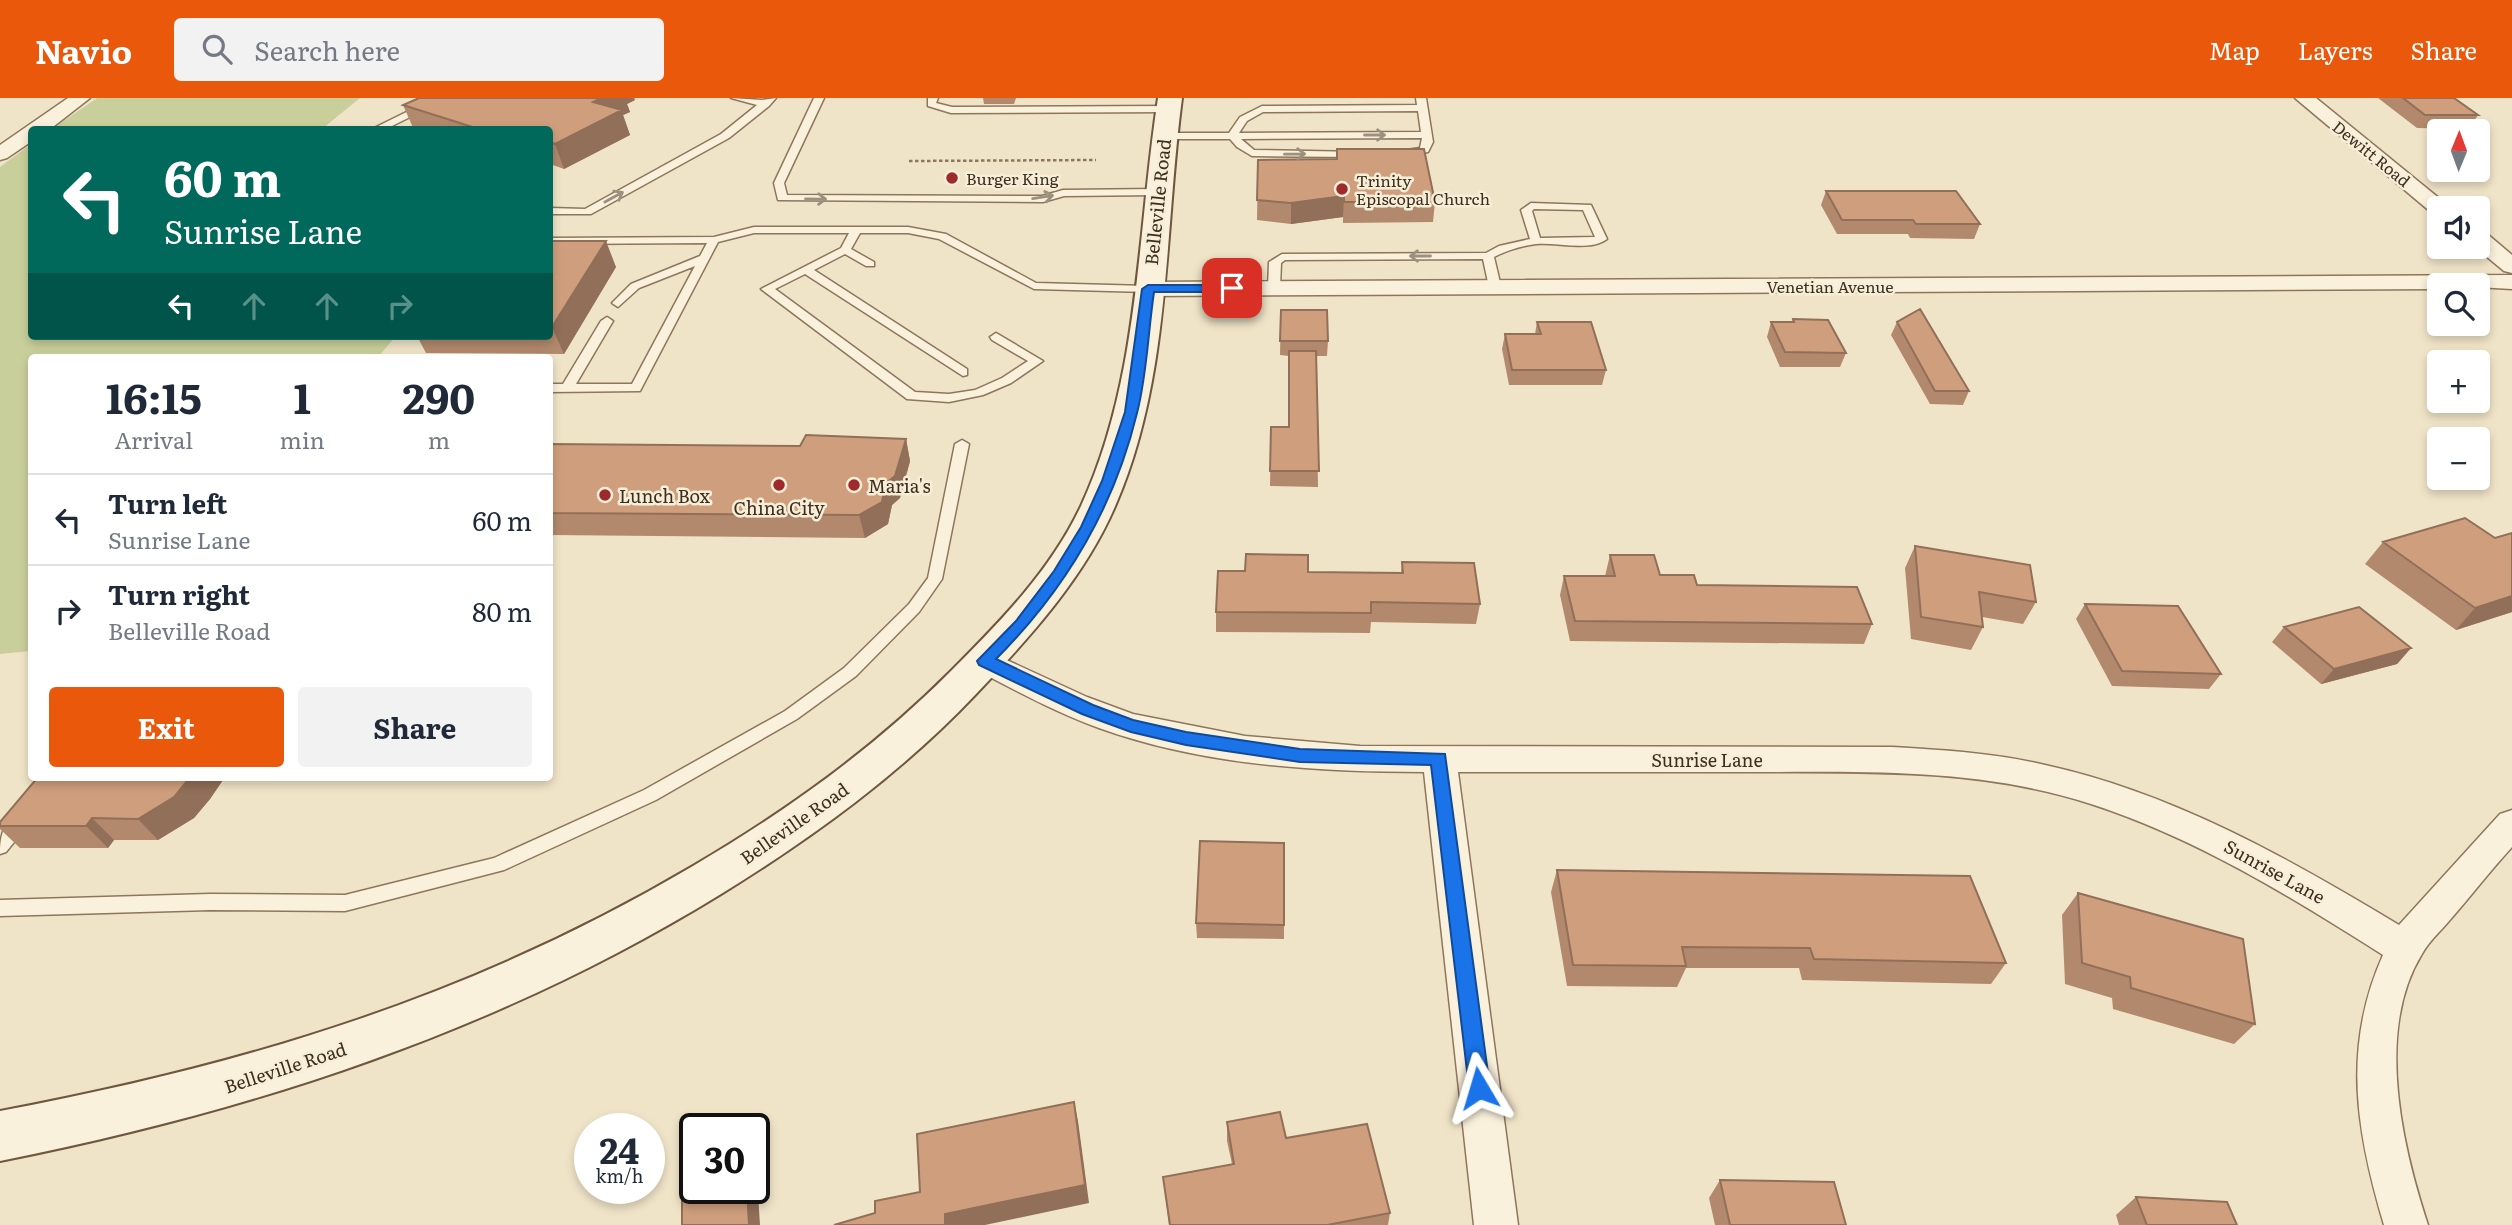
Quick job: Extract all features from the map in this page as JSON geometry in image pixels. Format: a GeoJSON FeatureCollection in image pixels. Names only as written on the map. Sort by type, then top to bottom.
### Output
{"type":"FeatureCollection","features":[{"type":"Feature","properties":{"kind":"main road","name":"Belleville Road"},"geometry":{"type":"LineString","coordinates":[[0,1136],[68,1125],[179,1099],[282,1070],[399,1029],[551,964],[613,934],[708,881],[792,827],[867,772],[920,727],[1021,624],[1059,574],[1088,527],[1109,481],[1131,412],[1169,104]]}},
{"type":"Feature","properties":{"kind":"street"},"geometry":{"type":"LineString","coordinates":[[40,126],[81,98]]}},
{"type":"Feature","properties":{"kind":"street","name":"Dewitt Road"},"geometry":{"type":"LineString","coordinates":[[2304,98],[2427,197]]}},
{"type":"Feature","properties":{"kind":"street"},"geometry":{"type":"LineString","coordinates":[[0,154],[28,134]]}},
{"type":"Feature","properties":{"kind":"street"},"geometry":{"type":"LineString","coordinates":[[2490,249],[2512,266]]}},
{"type":"Feature","properties":{"kind":"street","name":"Venetian Avenue"},"geometry":{"type":"LineString","coordinates":[[1148,289],[2512,282]]}},
{"type":"Feature","properties":{"kind":"street","name":"Sunrise Lane"},"geometry":{"type":"LineString","coordinates":[[985,661],[1088,710],[1131,726],[1186,738],[1300,755],[1439,759],[1908,759],[2000,769],[2096,792],[2196,829],[2297,880],[2404,948]]}},
{"type":"Feature","properties":{"kind":"street"},"geometry":{"type":"LineString","coordinates":[[1439,759],[1496,1225]]}},
{"type":"Feature","properties":{"kind":"street"},"geometry":{"type":"LineString","coordinates":[[2406,1225],[2393,1188],[2381,1136],[2376,1088],[2378,1031],[2389,989],[2404,948],[2512,824]]}},
{"type":"Feature","properties":{"kind":"lane"},"geometry":{"type":"LineString","coordinates":[[384,126],[443,98]]}},
{"type":"Feature","properties":{"kind":"lane"},"geometry":{"type":"LineString","coordinates":[[736,98],[768,101]]}},
{"type":"Feature","properties":{"kind":"lane"},"geometry":{"type":"LineString","coordinates":[[819,98],[779,183],[782,198],[1043,199],[1063,193],[1158,192]]}},
{"type":"Feature","properties":{"kind":"lane"},"geometry":{"type":"LineString","coordinates":[[933,98],[931,104],[951,110],[1070,110],[1169,104]]}},
{"type":"Feature","properties":{"kind":"lane"},"geometry":{"type":"LineString","coordinates":[[1070,110],[1073,98]]}},
{"type":"Feature","properties":{"kind":"lane"},"geometry":{"type":"LineString","coordinates":[[553,211],[587,212],[725,136],[768,101]]}},
{"type":"Feature","properties":{"kind":"lane"},"geometry":{"type":"LineString","coordinates":[[1233,136],[1247,114],[1262,109],[1422,103],[1428,142],[1424,150],[1396,153]]}},
{"type":"Feature","properties":{"kind":"lane"},"geometry":{"type":"LineString","coordinates":[[1163,136],[1427,135]]}},
{"type":"Feature","properties":{"kind":"lane"},"geometry":{"type":"LineString","coordinates":[[1233,136],[1252,153],[1369,154]]}},
{"type":"Feature","properties":{"kind":"lane"},"geometry":{"type":"LineString","coordinates":[[1273,288],[1275,262],[1282,257],[1488,256],[1518,244],[1536,241],[1601,239],[1587,207],[1531,206],[1525,210],[1536,241]]}},
{"type":"Feature","properties":{"kind":"lane"},"geometry":{"type":"LineString","coordinates":[[553,241],[714,240],[754,230],[908,230],[942,236],[1034,286],[1148,289]]}},
{"type":"Feature","properties":{"kind":"lane"},"geometry":{"type":"LineString","coordinates":[[856,230],[845,250],[767,289],[912,396],[939,399],[970,397],[1010,380],[1037,361],[996,337]]}},
{"type":"Feature","properties":{"kind":"lane"},"geometry":{"type":"LineString","coordinates":[[553,388],[636,388],[714,240]]}},
{"type":"Feature","properties":{"kind":"lane"},"geometry":{"type":"LineString","coordinates":[[845,250],[870,264]]}},
{"type":"Feature","properties":{"kind":"lane"},"geometry":{"type":"LineString","coordinates":[[1488,256],[1495,287]]}},
{"type":"Feature","properties":{"kind":"lane"},"geometry":{"type":"LineString","coordinates":[[618,303],[635,286],[705,258]]}},
{"type":"Feature","properties":{"kind":"lane"},"geometry":{"type":"LineString","coordinates":[[806,270],[963,372]]}},
{"type":"Feature","properties":{"kind":"lane"},"geometry":{"type":"LineString","coordinates":[[567,388],[607,321]]}},
{"type":"Feature","properties":{"kind":"lane"},"geometry":{"type":"LineString","coordinates":[[0,908],[210,902],[345,903],[498,865],[650,795],[791,715],[850,672],[914,608],[935,579],[962,444]]}},
{"type":"Feature","properties":{"kind":"lane"},"geometry":{"type":"LineString","coordinates":[[0,848],[32,807]]}},
{"type":"Feature","properties":{"kind":"path"},"geometry":{"type":"LineString","coordinates":[[909,162],[1096,160]]}},
{"type":"Feature","properties":{"kind":"green space"},"geometry":{"type":"Polygon","coordinates":[[[97,98],[360,98],[326,126],[56,126],[97,98]]]}},
{"type":"Feature","properties":{"kind":"green space"},"geometry":{"type":"Polygon","coordinates":[[[28,146],[28,340],[393,340],[381,354],[28,354],[28,651],[0,654],[0,167],[28,146]]]}},
{"type":"Feature","properties":{"kind":"building"},"geometry":{"type":"Polygon","coordinates":[[[419,98],[601,98],[593,102],[622,110],[555,144],[553,126],[469,126],[403,105],[419,98]]]}},
{"type":"Feature","properties":{"kind":"building"},"geometry":{"type":"Polygon","coordinates":[[[2403,98],[2454,98],[2478,115],[2425,115],[2403,98]]]}},
{"type":"Feature","properties":{"kind":"building"},"geometry":{"type":"Polygon","coordinates":[[[1337,149],[1424,149],[1435,202],[1344,202],[1344,196],[1291,203],[1257,200],[1258,160],[1337,159],[1337,149]]]}},
{"type":"Feature","properties":{"kind":"building"},"geometry":{"type":"Polygon","coordinates":[[[1826,191],[1956,191],[1980,224],[1842,220],[1826,191]]]}},
{"type":"Feature","properties":{"kind":"building"},"geometry":{"type":"Polygon","coordinates":[[[553,241],[606,241],[553,325],[553,241]]]}},
{"type":"Feature","properties":{"kind":"building"},"geometry":{"type":"Polygon","coordinates":[[[1920,309],[1969,391],[1935,391],[1897,322],[1920,309]]]}},
{"type":"Feature","properties":{"kind":"building"},"geometry":{"type":"Polygon","coordinates":[[[1281,310],[1327,310],[1328,341],[1280,341],[1281,310]]]}},
{"type":"Feature","properties":{"kind":"building"},"geometry":{"type":"Polygon","coordinates":[[[1793,319],[1828,320],[1846,353],[1785,352],[1771,322],[1794,322],[1793,319]]]}},
{"type":"Feature","properties":{"kind":"building"},"geometry":{"type":"Polygon","coordinates":[[[1537,322],[1591,322],[1606,370],[1512,370],[1505,334],[1541,334],[1537,322]]]}},
{"type":"Feature","properties":{"kind":"building"},"geometry":{"type":"Polygon","coordinates":[[[1289,351],[1316,351],[1319,471],[1270,471],[1271,427],[1289,427],[1289,351]]]}},
{"type":"Feature","properties":{"kind":"building"},"geometry":{"type":"Polygon","coordinates":[[[806,435],[906,439],[895,476],[886,483],[882,502],[859,515],[553,513],[553,444],[800,446],[806,435]]]}},
{"type":"Feature","properties":{"kind":"building"},"geometry":{"type":"Polygon","coordinates":[[[2465,518],[2495,538],[2512,533],[2512,596],[2475,608],[2383,542],[2465,518]]]}},
{"type":"Feature","properties":{"kind":"building"},"geometry":{"type":"Polygon","coordinates":[[[1915,546],[2030,565],[2036,602],[1979,592],[1983,627],[1921,617],[1915,546]]]}},
{"type":"Feature","properties":{"kind":"building"},"geometry":{"type":"Polygon","coordinates":[[[1246,554],[1308,555],[1308,572],[1403,573],[1402,562],[1474,563],[1480,604],[1371,602],[1371,613],[1216,612],[1218,571],[1245,571],[1246,554]]]}},
{"type":"Feature","properties":{"kind":"building"},"geometry":{"type":"Polygon","coordinates":[[[1610,555],[1654,555],[1660,575],[1694,575],[1697,585],[1857,587],[1872,624],[1575,621],[1564,576],[1615,576],[1610,555]]]}},
{"type":"Feature","properties":{"kind":"building"},"geometry":{"type":"Polygon","coordinates":[[[2085,604],[2178,606],[2221,674],[2122,671],[2085,604]]]}},
{"type":"Feature","properties":{"kind":"building"},"geometry":{"type":"Polygon","coordinates":[[[2359,607],[2411,648],[2334,669],[2284,627],[2359,607]]]}},
{"type":"Feature","properties":{"kind":"building"},"geometry":{"type":"Polygon","coordinates":[[[35,781],[187,781],[174,797],[138,819],[92,818],[86,826],[0,826],[0,822],[35,781]]]}},
{"type":"Feature","properties":{"kind":"building"},"geometry":{"type":"Polygon","coordinates":[[[1200,841],[1284,843],[1284,925],[1196,923],[1200,841]]]}},
{"type":"Feature","properties":{"kind":"building"},"geometry":{"type":"Polygon","coordinates":[[[1557,870],[1970,876],[2006,963],[1814,959],[1810,948],[1682,947],[1686,966],[1573,965],[1557,870]]]}},
{"type":"Feature","properties":{"kind":"building"},"geometry":{"type":"Polygon","coordinates":[[[2078,893],[2243,939],[2255,1024],[2131,988],[2130,977],[2082,963],[2078,893]]]}},
{"type":"Feature","properties":{"kind":"building"},"geometry":{"type":"Polygon","coordinates":[[[1074,1102],[1085,1185],[945,1214],[945,1225],[834,1225],[875,1213],[875,1201],[920,1192],[917,1134],[1074,1102]]]}},
{"type":"Feature","properties":{"kind":"building"},"geometry":{"type":"Polygon","coordinates":[[[1280,1112],[1286,1138],[1367,1124],[1390,1213],[1327,1225],[1170,1225],[1163,1177],[1234,1164],[1227,1122],[1280,1112]]]}},
{"type":"Feature","properties":{"kind":"building"},"geometry":{"type":"Polygon","coordinates":[[[1720,1180],[1834,1182],[1846,1225],[1730,1225],[1720,1180]]]}},
{"type":"Feature","properties":{"kind":"building"},"geometry":{"type":"Polygon","coordinates":[[[2136,1197],[2227,1202],[2237,1225],[2147,1225],[2136,1197]]]}},
{"type":"Feature","properties":{"kind":"building"},"geometry":{"type":"Polygon","coordinates":[[[682,1204],[748,1204],[749,1225],[682,1225],[682,1204]]]}},
{"type":"Feature","properties":{"kind":"place","name":"Burger King"},"geometry":{"type":"Point","coordinates":[952,178]}},
{"type":"Feature","properties":{"kind":"place","name":"Trinity Episcopal Church"},"geometry":{"type":"Point","coordinates":[1342,189]}},
{"type":"Feature","properties":{"kind":"place","name":"China City"},"geometry":{"type":"Point","coordinates":[779,485]}},
{"type":"Feature","properties":{"kind":"place","name":"Maria's"},"geometry":{"type":"Point","coordinates":[854,485]}},
{"type":"Feature","properties":{"kind":"place","name":"Lunch Box"},"geometry":{"type":"Point","coordinates":[605,495]}},
{"type":"Feature","properties":{"kind":"route"},"geometry":{"type":"LineString","coordinates":[[1232,288],[1148,289],[1131,412],[1109,481],[1088,527],[1059,574],[1021,624],[985,661],[1088,710],[1131,726],[1186,738],[1300,755],[1360,759],[1439,759],[1479,1088]]}}]}
